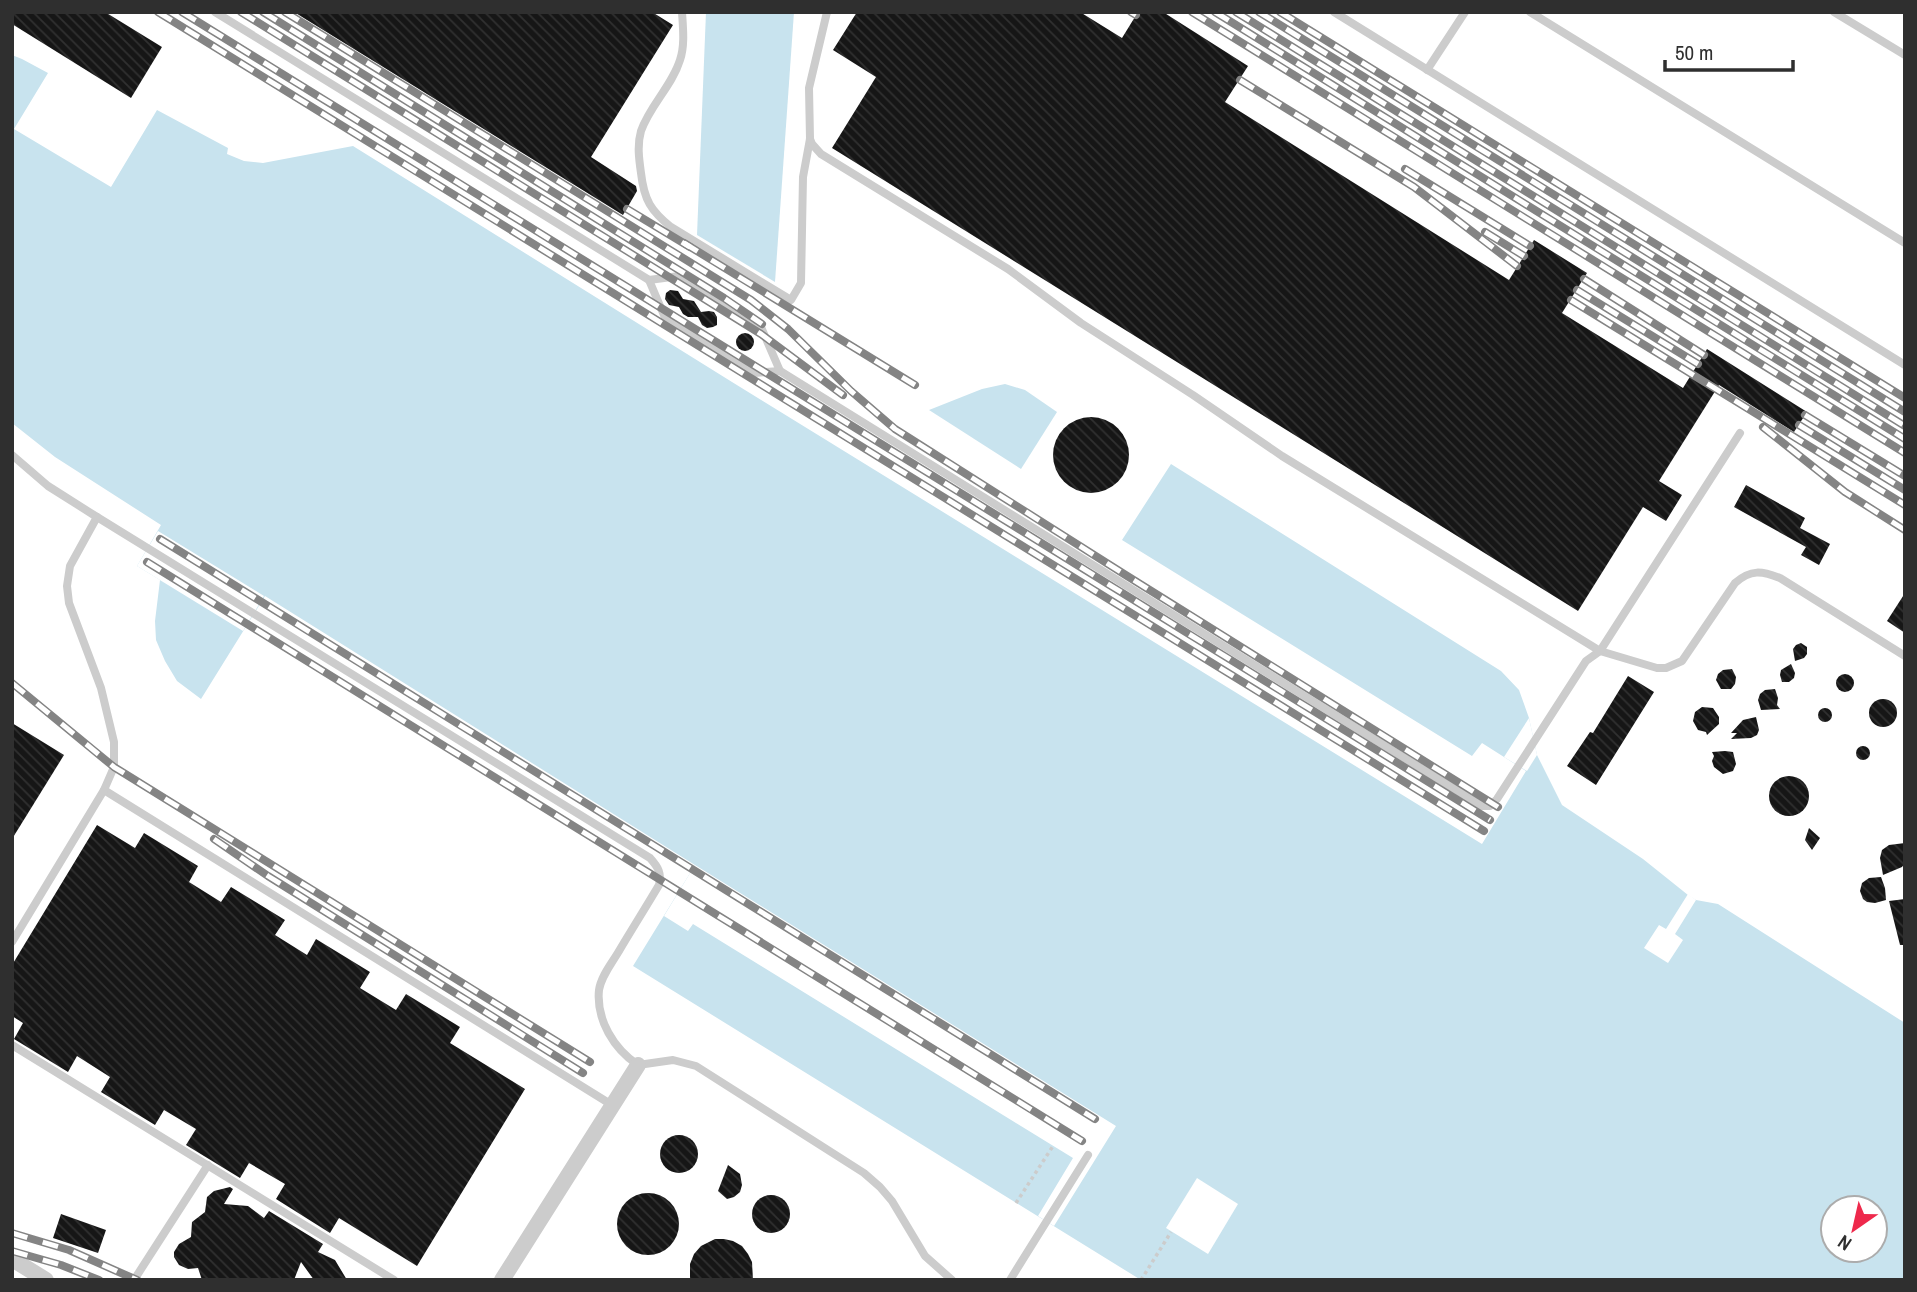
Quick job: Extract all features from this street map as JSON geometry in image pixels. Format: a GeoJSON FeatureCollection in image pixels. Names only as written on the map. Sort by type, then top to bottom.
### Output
{"type":"FeatureCollection","features":[{"type":"Feature","properties":{"kind":"street"},"geometry":{"type":"LineString","coordinates":[[502,1280],[638,1065]]}},
{"type":"Feature","properties":{"kind":"street"},"geometry":{"type":"LineString","coordinates":[[12,1259],[46,1280]]}},
{"type":"Feature","properties":{"kind":"lane"},"geometry":{"type":"LineString","coordinates":[[215,12],[649,280],[666,320],[754,373],[780,371]]}},
{"type":"Feature","properties":{"kind":"lane"},"geometry":{"type":"LineString","coordinates":[[682,12],[683,45],[680,61],[641,132],[638,150],[648,203],[656,215],[671,228],[791,300],[801,283],[803,177],[810,139],[809,88],[827,12]]}},
{"type":"Feature","properties":{"kind":"lane"},"geometry":{"type":"LineString","coordinates":[[1334,12],[1905,365]]}},
{"type":"Feature","properties":{"kind":"lane"},"geometry":{"type":"LineString","coordinates":[[1427,70],[1465,12]]}},
{"type":"Feature","properties":{"kind":"lane"},"geometry":{"type":"LineString","coordinates":[[1530,12],[1905,243]]}},
{"type":"Feature","properties":{"kind":"lane"},"geometry":{"type":"LineString","coordinates":[[1834,12],[1905,55]]}},
{"type":"Feature","properties":{"kind":"lane"},"geometry":{"type":"LineString","coordinates":[[810,139],[821,154],[1008,269],[1081,323],[1282,456],[1600,651],[1657,668],[1675,665],[1688,654],[1735,583],[1744,575],[1755,572],[1780,578],[1905,656]]}},
{"type":"Feature","properties":{"kind":"lane"},"geometry":{"type":"LineString","coordinates":[[649,280],[679,276],[761,327],[780,371],[1482,806],[1490,806],[1497,799],[1586,662],[1600,651],[1740,433]]}},
{"type":"Feature","properties":{"kind":"lane"},"geometry":{"type":"LineString","coordinates":[[12,455],[48,486],[97,517],[650,858],[656,864],[661,877],[659,885],[607,971],[599,990],[601,1013],[614,1042],[638,1065],[673,1060],[696,1066],[863,1173],[892,1201],[925,1256],[951,1280]]}},
{"type":"Feature","properties":{"kind":"lane"},"geometry":{"type":"LineString","coordinates":[[12,942],[104,790],[114,767],[114,743],[101,688],[69,603],[67,586],[71,566],[97,517]]}},
{"type":"Feature","properties":{"kind":"lane"},"geometry":{"type":"LineString","coordinates":[[104,790],[612,1105]]}},
{"type":"Feature","properties":{"kind":"lane"},"geometry":{"type":"LineString","coordinates":[[12,1045],[394,1280]]}},
{"type":"Feature","properties":{"kind":"lane"},"geometry":{"type":"LineString","coordinates":[[1010,1280],[1088,1155]]}},
{"type":"Feature","properties":{"kind":"lane"},"geometry":{"type":"LineString","coordinates":[[134,1280],[208,1165]]}},
{"type":"Feature","properties":{"kind":"path"},"geometry":{"type":"LineString","coordinates":[[1016,1203],[1053,1146]]}},
{"type":"Feature","properties":{"kind":"path"},"geometry":{"type":"LineString","coordinates":[[1141,1280],[1171,1232]]}},
{"type":"Feature","properties":{"kind":"water"},"geometry":{"type":"Polygon","coordinates":[[[706,12],[794,12],[775,282],[697,235],[706,12]]]}},
{"type":"Feature","properties":{"kind":"water"},"geometry":{"type":"Polygon","coordinates":[[[12,55],[48,73],[14,129],[111,187],[157,110],[228,148],[227,154],[244,161],[263,163],[353,146],[1482,844],[1526,771],[1482,743],[1472,756],[1122,540],[1171,464],[1501,671],[1519,690],[1529,718],[1537,755],[1562,805],[1643,859],[1688,895],[1696,900],[1718,904],[1905,1023],[1905,1280],[1141,1280],[633,966],[695,865],[265,596],[201,699],[177,681],[156,640],[155,621],[160,580],[137,566],[161,525],[55,457],[12,423],[12,55]]]}},
{"type":"Feature","properties":{"kind":"water"},"geometry":{"type":"Polygon","coordinates":[[[1005,384],[1025,390],[1057,412],[1021,469],[929,410],[982,389],[1005,384]]]}},
{"type":"Feature","properties":{"kind":"pier"},"geometry":{"type":"Polygon","coordinates":[[[158,531],[264,596],[243,631],[137,566],[158,531]]]}},
{"type":"Feature","properties":{"kind":"pier"},"geometry":{"type":"Polygon","coordinates":[[[1529,718],[1537,755],[1527,771],[1504,757],[1529,718]]]}},
{"type":"Feature","properties":{"kind":"pier"},"geometry":{"type":"Polygon","coordinates":[[[695,865],[1116,1126],[1054,1226],[1038,1216],[1073,1158],[693,924],[688,931],[664,916],[695,865]]]}},
{"type":"Feature","properties":{"kind":"pier"},"geometry":{"type":"Polygon","coordinates":[[[1688,894],[1696,900],[1675,934],[1683,940],[1668,963],[1644,948],[1659,925],[1666,929],[1688,894]]]}},
{"type":"Feature","properties":{"kind":"pier"},"geometry":{"type":"Polygon","coordinates":[[[1197,1178],[1238,1204],[1208,1254],[1166,1228],[1197,1178]]]}},
{"type":"Feature","properties":{"kind":"building"},"geometry":{"type":"Polygon","coordinates":[[[12,12],[105,12],[162,47],[131,98],[12,24],[12,12]]]}},
{"type":"Feature","properties":{"kind":"building"},"geometry":{"type":"Polygon","coordinates":[[[294,12],[652,12],[673,25],[591,157],[636,186],[637,191],[623,215],[294,12]]]}},
{"type":"Feature","properties":{"kind":"building"},"geometry":{"type":"Polygon","coordinates":[[[857,12],[1080,12],[1122,38],[1138,12],[1163,12],[1248,66],[1225,102],[1509,280],[1534,240],[1587,273],[1562,313],[1683,388],[1707,349],[1807,412],[1794,432],[1719,385],[1659,481],[1682,495],[1666,521],[1643,507],[1578,611],[832,148],[876,77],[833,50],[857,12]]]}},
{"type":"Feature","properties":{"kind":"building"},"geometry":{"type":"Polygon","coordinates":[[[670,290],[678,291],[683,299],[694,301],[701,312],[714,312],[717,325],[707,328],[698,317],[688,317],[679,307],[669,305],[665,299],[670,290]]]}},
{"type":"Feature","properties":{"kind":"building"},"geometry":{"type":"Polygon","coordinates":[[[745,333],[751,336],[754,342],[751,348],[745,351],[739,348],[736,342],[739,336],[745,333]]]}},
{"type":"Feature","properties":{"kind":"building"},"geometry":{"type":"Polygon","coordinates":[[[1091,417],[1106,420],[1118,428],[1126,440],[1129,455],[1126,470],[1118,482],[1106,490],[1091,493],[1076,490],[1064,482],[1056,470],[1053,455],[1056,440],[1064,428],[1076,420],[1091,417]]]}},
{"type":"Feature","properties":{"kind":"building"},"geometry":{"type":"Polygon","coordinates":[[[1746,485],[1805,518],[1800,528],[1830,544],[1819,565],[1801,555],[1806,547],[1734,507],[1746,485]]]}},
{"type":"Feature","properties":{"kind":"building"},"geometry":{"type":"Polygon","coordinates":[[[1905,593],[1905,633],[1887,621],[1905,593]]]}},
{"type":"Feature","properties":{"kind":"building"},"geometry":{"type":"Polygon","coordinates":[[[1801,643],[1807,647],[1807,654],[1795,661],[1793,649],[1801,643]]]}},
{"type":"Feature","properties":{"kind":"building"},"geometry":{"type":"Polygon","coordinates":[[[1791,664],[1794,678],[1789,682],[1782,682],[1781,670],[1791,664]]]}},
{"type":"Feature","properties":{"kind":"building"},"geometry":{"type":"Polygon","coordinates":[[[1732,669],[1736,677],[1735,684],[1731,689],[1721,689],[1716,680],[1718,674],[1732,669]]]}},
{"type":"Feature","properties":{"kind":"building"},"geometry":{"type":"Polygon","coordinates":[[[1841,674],[1849,674],[1854,683],[1852,690],[1841,692],[1836,687],[1836,679],[1841,674]]]}},
{"type":"Feature","properties":{"kind":"building"},"geometry":{"type":"Polygon","coordinates":[[[1628,676],[1654,692],[1596,785],[1567,766],[1590,732],[1593,733],[1628,676]]]}},
{"type":"Feature","properties":{"kind":"building"},"geometry":{"type":"Polygon","coordinates":[[[1775,689],[1780,709],[1761,710],[1758,700],[1760,694],[1765,690],[1775,689]]]}},
{"type":"Feature","properties":{"kind":"building"},"geometry":{"type":"Polygon","coordinates":[[[1883,699],[1893,703],[1897,713],[1893,723],[1883,727],[1873,723],[1869,713],[1873,703],[1883,699]]]}},
{"type":"Feature","properties":{"kind":"building"},"geometry":{"type":"Polygon","coordinates":[[[1702,707],[1713,708],[1719,717],[1719,724],[1707,735],[1706,732],[1698,730],[1693,721],[1695,712],[1702,707]]]}},
{"type":"Feature","properties":{"kind":"building"},"geometry":{"type":"Polygon","coordinates":[[[1822,708],[1828,708],[1832,715],[1828,722],[1822,722],[1818,718],[1818,712],[1822,708]]]}},
{"type":"Feature","properties":{"kind":"building"},"geometry":{"type":"Polygon","coordinates":[[[1756,717],[1759,730],[1757,735],[1731,739],[1737,733],[1731,733],[1743,720],[1756,717]]]}},
{"type":"Feature","properties":{"kind":"building"},"geometry":{"type":"Polygon","coordinates":[[[12,723],[64,755],[12,839],[12,723]]]}},
{"type":"Feature","properties":{"kind":"building"},"geometry":{"type":"Polygon","coordinates":[[[1860,746],[1866,746],[1870,753],[1866,760],[1860,760],[1856,756],[1856,750],[1860,746]]]}},
{"type":"Feature","properties":{"kind":"building"},"geometry":{"type":"Polygon","coordinates":[[[1712,752],[1733,752],[1736,764],[1733,771],[1723,774],[1714,767],[1712,752]]]}},
{"type":"Feature","properties":{"kind":"building"},"geometry":{"type":"Polygon","coordinates":[[[1789,776],[1803,782],[1809,796],[1803,810],[1789,816],[1775,810],[1769,796],[1775,782],[1789,776]]]}},
{"type":"Feature","properties":{"kind":"building"},"geometry":{"type":"Polygon","coordinates":[[[97,825],[135,848],[144,833],[198,866],[189,882],[221,902],[231,887],[285,920],[275,935],[307,955],[316,939],[370,972],[360,988],[396,1010],[406,994],[460,1027],[450,1043],[525,1089],[417,1266],[339,1218],[330,1233],[276,1199],[285,1184],[249,1163],[240,1178],[186,1145],[196,1129],[164,1110],[155,1125],[101,1092],[110,1077],[77,1056],[68,1072],[14,1039],[23,1023],[12,1016],[12,965],[97,825]]]}},
{"type":"Feature","properties":{"kind":"building"},"geometry":{"type":"Polygon","coordinates":[[[1809,828],[1820,838],[1812,850],[1805,840],[1809,828]]]}},
{"type":"Feature","properties":{"kind":"building"},"geometry":{"type":"Polygon","coordinates":[[[1905,843],[1905,863],[1883,875],[1880,858],[1882,850],[1889,845],[1905,843]]]}},
{"type":"Feature","properties":{"kind":"building"},"geometry":{"type":"Polygon","coordinates":[[[1881,877],[1886,900],[1867,902],[1860,891],[1862,883],[1869,878],[1881,877]]]}},
{"type":"Feature","properties":{"kind":"building"},"geometry":{"type":"Polygon","coordinates":[[[1905,899],[1905,945],[1900,945],[1889,901],[1905,899]]]}},
{"type":"Feature","properties":{"kind":"building"},"geometry":{"type":"Polygon","coordinates":[[[679,1135],[692,1141],[698,1154],[692,1167],[679,1173],[666,1167],[660,1154],[666,1141],[679,1135]]]}},
{"type":"Feature","properties":{"kind":"building"},"geometry":{"type":"Polygon","coordinates":[[[728,1165],[740,1174],[742,1185],[740,1192],[727,1199],[718,1191],[728,1165]]]}},
{"type":"Feature","properties":{"kind":"building"},"geometry":{"type":"Polygon","coordinates":[[[230,1187],[233,1189],[224,1204],[248,1206],[264,1218],[269,1211],[323,1244],[318,1252],[335,1260],[347,1280],[314,1280],[301,1262],[294,1280],[202,1280],[198,1268],[188,1269],[179,1265],[174,1252],[179,1244],[191,1237],[192,1222],[205,1212],[207,1197],[214,1191],[230,1187]]]}},
{"type":"Feature","properties":{"kind":"building"},"geometry":{"type":"Polygon","coordinates":[[[642,1193],[654,1193],[670,1202],[677,1212],[677,1236],[670,1246],[654,1255],[642,1255],[631,1250],[622,1241],[617,1230],[617,1218],[622,1207],[631,1198],[642,1193]]]}},
{"type":"Feature","properties":{"kind":"building"},"geometry":{"type":"Polygon","coordinates":[[[771,1195],[784,1201],[790,1214],[784,1227],[771,1233],[758,1227],[752,1214],[758,1201],[771,1195]]]}},
{"type":"Feature","properties":{"kind":"building"},"geometry":{"type":"Polygon","coordinates":[[[61,1214],[106,1230],[98,1253],[53,1238],[61,1214]]]}},
{"type":"Feature","properties":{"kind":"building"},"geometry":{"type":"Polygon","coordinates":[[[715,1239],[733,1241],[742,1246],[752,1262],[753,1280],[690,1280],[690,1264],[694,1254],[701,1246],[715,1239]]]}},
{"type":"Feature","properties":{"kind":"railway"},"geometry":{"type":"LineString","coordinates":[[158,12],[1484,831]]}},
{"type":"Feature","properties":{"kind":"railway"},"geometry":{"type":"LineString","coordinates":[[182,12],[1490,820]]}},
{"type":"Feature","properties":{"kind":"railway"},"geometry":{"type":"LineString","coordinates":[[241,12],[761,334],[843,395]]}},
{"type":"Feature","properties":{"kind":"railway"},"geometry":{"type":"LineString","coordinates":[[263,12],[762,324]]}},
{"type":"Feature","properties":{"kind":"railway"},"geometry":{"type":"LineString","coordinates":[[285,12],[751,300],[788,329],[851,391],[895,429],[1498,807]]}},
{"type":"Feature","properties":{"kind":"railway"},"geometry":{"type":"LineString","coordinates":[[1131,12],[1136,15]]}},
{"type":"Feature","properties":{"kind":"railway"},"geometry":{"type":"LineString","coordinates":[[1192,12],[1905,453]]}},
{"type":"Feature","properties":{"kind":"railway"},"geometry":{"type":"LineString","coordinates":[[1215,12],[1905,439]]}},
{"type":"Feature","properties":{"kind":"railway"},"geometry":{"type":"LineString","coordinates":[[1236,12],[1905,426]]}},
{"type":"Feature","properties":{"kind":"railway"},"geometry":{"type":"LineString","coordinates":[[1259,12],[1905,412]]}},
{"type":"Feature","properties":{"kind":"railway"},"geometry":{"type":"LineString","coordinates":[[1280,12],[1905,398]]}},
{"type":"Feature","properties":{"kind":"railway"},"geometry":{"type":"LineString","coordinates":[[1240,80],[1414,187],[1517,266]]}},
{"type":"Feature","properties":{"kind":"railway"},"geometry":{"type":"LineString","coordinates":[[1405,169],[1530,246]]}},
{"type":"Feature","properties":{"kind":"railway"},"geometry":{"type":"LineString","coordinates":[[627,209],[690,247]]}},
{"type":"Feature","properties":{"kind":"railway"},"geometry":{"type":"LineString","coordinates":[[1485,232],[1524,256]]}},
{"type":"Feature","properties":{"kind":"railway"},"geometry":{"type":"LineString","coordinates":[[684,243],[915,385]]}},
{"type":"Feature","properties":{"kind":"railway"},"geometry":{"type":"LineString","coordinates":[[1584,279],[1704,355]]}},
{"type":"Feature","properties":{"kind":"railway"},"geometry":{"type":"LineString","coordinates":[[1577,290],[1698,364]]}},
{"type":"Feature","properties":{"kind":"railway"},"geometry":{"type":"LineString","coordinates":[[1571,300],[1905,505]]}},
{"type":"Feature","properties":{"kind":"railway"},"geometry":{"type":"LineString","coordinates":[[1805,415],[1905,476]]}},
{"type":"Feature","properties":{"kind":"railway"},"geometry":{"type":"LineString","coordinates":[[1799,425],[1905,490]]}},
{"type":"Feature","properties":{"kind":"railway"},"geometry":{"type":"LineString","coordinates":[[1763,427],[1845,492],[1905,530]]}},
{"type":"Feature","properties":{"kind":"railway"},"geometry":{"type":"LineString","coordinates":[[160,539],[1095,1119]]}},
{"type":"Feature","properties":{"kind":"railway"},"geometry":{"type":"LineString","coordinates":[[147,562],[1082,1141]]}},
{"type":"Feature","properties":{"kind":"railway"},"geometry":{"type":"LineString","coordinates":[[12,683],[114,767],[590,1062]]}},
{"type":"Feature","properties":{"kind":"railway"},"geometry":{"type":"LineString","coordinates":[[214,839],[268,876],[583,1073]]}},
{"type":"Feature","properties":{"kind":"railway"},"geometry":{"type":"LineString","coordinates":[[12,1233],[69,1250],[137,1280]]}},
{"type":"Feature","properties":{"kind":"railway"},"geometry":{"type":"LineString","coordinates":[[12,1251],[61,1265],[99,1280]]}}]}
